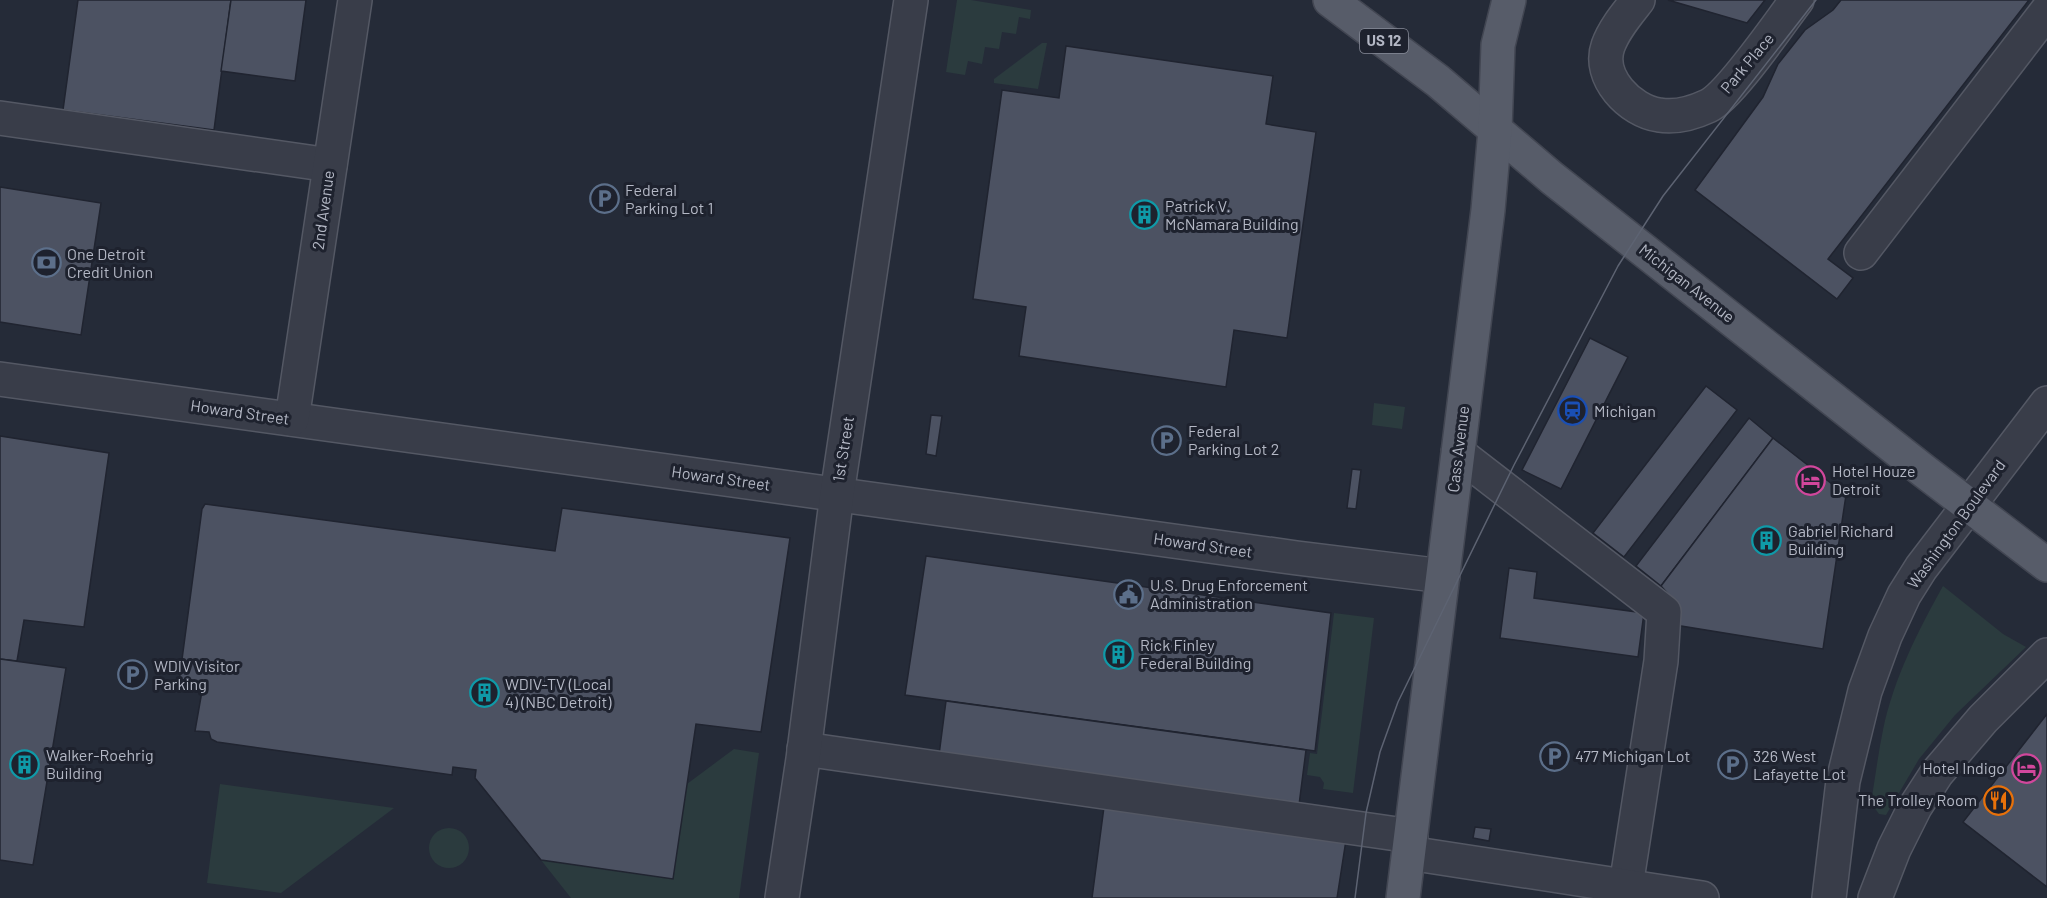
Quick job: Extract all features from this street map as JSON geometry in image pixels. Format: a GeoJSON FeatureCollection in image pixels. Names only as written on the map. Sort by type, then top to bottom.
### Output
{"type":"FeatureCollection","features":[{"type":"Feature","properties":{"kind":"main road","name":"Michigan Avenue"},"geometry":{"type":"LineString","coordinates":[[1330,0],[1438,81],[1552,178],[2047,565]]}},
{"type":"Feature","properties":{"kind":"main road","name":"Cass Avenue"},"geometry":{"type":"LineString","coordinates":[[1403,898],[1488,210],[1495,130],[1497,45],[1509,0]]}},
{"type":"Feature","properties":{"kind":"street","name":"2nd Avenue"},"geometry":{"type":"LineString","coordinates":[[292,419],[355,0]]}},
{"type":"Feature","properties":{"kind":"street","name":"1st Street"},"geometry":{"type":"LineString","coordinates":[[782,898],[837,494],[911,0]]}},
{"type":"Feature","properties":{"kind":"street","name":"Park Place"},"geometry":{"type":"LineString","coordinates":[[1638,0],[1618,26],[1607,47],[1606,68],[1616,89],[1635,105],[1658,116],[1685,115],[1711,105],[1733,83],[1797,0]]}},
{"type":"Feature","properties":{"kind":"street"},"geometry":{"type":"LineString","coordinates":[[1860,253],[2047,11]]}},
{"type":"Feature","properties":{"kind":"street"},"geometry":{"type":"LineString","coordinates":[[0,118],[330,165]]}},
{"type":"Feature","properties":{"kind":"street","name":"Howard Street"},"geometry":{"type":"LineString","coordinates":[[0,379],[1297,558],[1443,576]]}},
{"type":"Feature","properties":{"kind":"street","name":"Washington Boulevard"},"geometry":{"type":"LineString","coordinates":[[1829,898],[1843,782],[1865,691],[1904,595],[1921,568],[2047,403]]}},
{"type":"Feature","properties":{"kind":"street"},"geometry":{"type":"LineString","coordinates":[[1458,453],[1664,612],[1661,661],[1626,886]]}},
{"type":"Feature","properties":{"kind":"street"},"geometry":{"type":"LineString","coordinates":[[1875,898],[1894,849],[1915,807],[1937,773],[1983,719],[2047,655]]}},
{"type":"Feature","properties":{"kind":"street"},"geometry":{"type":"LineString","coordinates":[[804,749],[1410,845],[1702,898]]}},
{"type":"Feature","properties":{"kind":"shaded area"},"geometry":{"type":"Polygon","coordinates":[[[957,0],[971,0],[1031,10],[1030,19],[1019,17],[1016,34],[1002,32],[999,49],[985,47],[982,64],[968,61],[965,75],[946,72],[957,0]]]}},
{"type":"Feature","properties":{"kind":"shaded area"},"geometry":{"type":"Polygon","coordinates":[[[1042,43],[1047,43],[1038,89],[994,83],[994,79],[1042,43]]]}},
{"type":"Feature","properties":{"kind":"shaded area"},"geometry":{"type":"Polygon","coordinates":[[[1374,403],[1405,407],[1402,429],[1372,425],[1374,403]]]}},
{"type":"Feature","properties":{"kind":"shaded area"},"geometry":{"type":"Polygon","coordinates":[[[1943,586],[2003,634],[2026,647],[1955,715],[1919,759],[1886,815],[1879,814],[1871,803],[1881,739],[1893,692],[1907,656],[1943,586]]]}},
{"type":"Feature","properties":{"kind":"shaded area"},"geometry":{"type":"Polygon","coordinates":[[[1334,613],[1374,618],[1353,793],[1323,789],[1324,783],[1320,777],[1307,775],[1310,753],[1317,754],[1334,613]]]}},
{"type":"Feature","properties":{"kind":"shaded area"},"geometry":{"type":"Polygon","coordinates":[[[734,749],[759,753],[739,898],[571,898],[541,860],[673,879],[687,784],[734,749]]]}},
{"type":"Feature","properties":{"kind":"shaded area"},"geometry":{"type":"Polygon","coordinates":[[[220,784],[394,808],[281,893],[207,883],[220,784]]]}},
{"type":"Feature","properties":{"kind":"shaded area"},"geometry":{"type":"Polygon","coordinates":[[[449,828],[463,834],[469,848],[463,862],[449,868],[435,862],[429,848],[435,834],[449,828]]]}},
{"type":"Feature","properties":{"kind":"building"},"geometry":{"type":"Polygon","coordinates":[[[78,0],[231,0],[214,130],[63,110],[78,0]]]}},
{"type":"Feature","properties":{"kind":"building"},"geometry":{"type":"Polygon","coordinates":[[[231,0],[306,0],[295,81],[221,71],[231,0]]]}},
{"type":"Feature","properties":{"kind":"building"},"geometry":{"type":"Polygon","coordinates":[[[1668,0],[1765,0],[1747,23],[1668,0]]]}},
{"type":"Feature","properties":{"kind":"building"},"geometry":{"type":"Polygon","coordinates":[[[1841,0],[2029,0],[1828,259],[1853,278],[1837,299],[1695,190],[1763,97],[1778,64],[1805,30],[1833,10],[1841,0]]]}},
{"type":"Feature","properties":{"kind":"building","name":"Patrick V. McNamara Building"},"geometry":{"type":"Polygon","coordinates":[[[1066,46],[1273,76],[1266,124],[1316,132],[1287,338],[1234,330],[1226,387],[1019,356],[1026,307],[973,299],[1002,90],[1059,98],[1066,46]]]}},
{"type":"Feature","properties":{"kind":"building","name":"One Detroit Credit Union"},"geometry":{"type":"Polygon","coordinates":[[[0,187],[101,203],[81,335],[0,322],[0,187]]]}},
{"type":"Feature","properties":{"kind":"building"},"geometry":{"type":"Polygon","coordinates":[[[1590,338],[1628,357],[1561,489],[1522,470],[1590,338]]]}},
{"type":"Feature","properties":{"kind":"building"},"geometry":{"type":"Polygon","coordinates":[[[1706,386],[1737,410],[1624,557],[1593,533],[1706,386]]]}},
{"type":"Feature","properties":{"kind":"building"},"geometry":{"type":"Polygon","coordinates":[[[931,415],[942,416],[936,456],[926,454],[931,415]]]}},
{"type":"Feature","properties":{"kind":"building"},"geometry":{"type":"Polygon","coordinates":[[[1749,418],[1773,438],[1661,586],[1636,566],[1749,418]]]}},
{"type":"Feature","properties":{"kind":"building"},"geometry":{"type":"Polygon","coordinates":[[[0,436],[109,453],[84,627],[24,620],[17,661],[0,659],[0,436]]]}},
{"type":"Feature","properties":{"kind":"building","name":"Gabriel Richard Building"},"geometry":{"type":"Polygon","coordinates":[[[1773,438],[1846,495],[1823,649],[1675,625],[1677,604],[1661,586],[1773,438]]]}},
{"type":"Feature","properties":{"kind":"building"},"geometry":{"type":"Polygon","coordinates":[[[1352,469],[1361,470],[1356,509],[1347,508],[1352,469]]]}},
{"type":"Feature","properties":{"kind":"building","name":"WDIV-TV (Local 4) (NBC Detroit)"},"geometry":{"type":"Polygon","coordinates":[[[205,504],[555,551],[562,508],[790,538],[761,732],[696,724],[673,879],[541,860],[475,778],[476,770],[453,767],[452,775],[217,742],[211,739],[209,732],[195,731],[202,691],[185,688],[179,682],[202,509],[205,504]]]}},
{"type":"Feature","properties":{"kind":"building","name":"Rick Finley Federal Building"},"geometry":{"type":"Polygon","coordinates":[[[926,556],[1331,613],[1315,751],[905,695],[926,556]]]}},
{"type":"Feature","properties":{"kind":"building"},"geometry":{"type":"Polygon","coordinates":[[[1509,568],[1537,572],[1534,598],[1644,613],[1638,657],[1500,638],[1509,568]]]}},
{"type":"Feature","properties":{"kind":"building","name":"Walker-Roehrig Building"},"geometry":{"type":"Polygon","coordinates":[[[0,659],[66,668],[33,865],[0,860],[0,659]]]}},
{"type":"Feature","properties":{"kind":"building"},"geometry":{"type":"Polygon","coordinates":[[[946,701],[1306,750],[1299,805],[939,755],[946,701]]]}},
{"type":"Feature","properties":{"kind":"building","name":"Hotel Indigo"},"geometry":{"type":"Polygon","coordinates":[[[2047,714],[2047,887],[1963,822],[2047,714]]]}},
{"type":"Feature","properties":{"kind":"building"},"geometry":{"type":"Polygon","coordinates":[[[1104,807],[1346,840],[1337,898],[1092,898],[1104,807]]]}},
{"type":"Feature","properties":{"kind":"building"},"geometry":{"type":"Polygon","coordinates":[[[1475,827],[1491,829],[1489,841],[1473,838],[1475,827]]]}},
{"type":"Feature","properties":{"kind":"tram line"},"geometry":{"type":"LineString","coordinates":[[1355,898],[1366,813],[1380,752],[1398,702],[1514,465],[1618,266],[1663,196],[1816,0]]}},
{"type":"Feature","properties":{"kind":"place","name":"Federal Parking Lot 1"},"geometry":{"type":"Point","coordinates":[604,199]}},
{"type":"Feature","properties":{"kind":"place","name":"Patrick V. McNamara Building"},"geometry":{"type":"Point","coordinates":[1144,215]}},
{"type":"Feature","properties":{"kind":"place","name":"One Detroit Credit Union"},"geometry":{"type":"Point","coordinates":[46,263]}},
{"type":"Feature","properties":{"kind":"place","name":"Michigan"},"geometry":{"type":"Point","coordinates":[1573,411]}},
{"type":"Feature","properties":{"kind":"place","name":"Federal Parking Lot 2"},"geometry":{"type":"Point","coordinates":[1167,440]}},
{"type":"Feature","properties":{"kind":"place","name":"Hotel Houze Detroit"},"geometry":{"type":"Point","coordinates":[1811,480]}},
{"type":"Feature","properties":{"kind":"place","name":"Gabriel Richard Building"},"geometry":{"type":"Point","coordinates":[1767,540]}},
{"type":"Feature","properties":{"kind":"place","name":"U.S. Drug Enforcement Administration"},"geometry":{"type":"Point","coordinates":[1129,594]}},
{"type":"Feature","properties":{"kind":"place","name":"Rick Finley Federal Building"},"geometry":{"type":"Point","coordinates":[1119,654]}},
{"type":"Feature","properties":{"kind":"place","name":"WDIV Visitor Parking"},"geometry":{"type":"Point","coordinates":[133,675]}},
{"type":"Feature","properties":{"kind":"place","name":"WDIV-TV (Local 4) (NBC Detroit)"},"geometry":{"type":"Point","coordinates":[484,693]}},
{"type":"Feature","properties":{"kind":"place","name":"477 Michigan Lot"},"geometry":{"type":"Point","coordinates":[1554,756]}},
{"type":"Feature","properties":{"kind":"place","name":"Walker-Roehrig Building"},"geometry":{"type":"Point","coordinates":[25,764]}},
{"type":"Feature","properties":{"kind":"place","name":"326 West Lafayette Lot"},"geometry":{"type":"Point","coordinates":[1732,765]}},
{"type":"Feature","properties":{"kind":"place","name":"Hotel Indigo"},"geometry":{"type":"Point","coordinates":[2026,768]}},
{"type":"Feature","properties":{"kind":"place","name":"The Trolley Room"},"geometry":{"type":"Point","coordinates":[1998,800]}}]}
